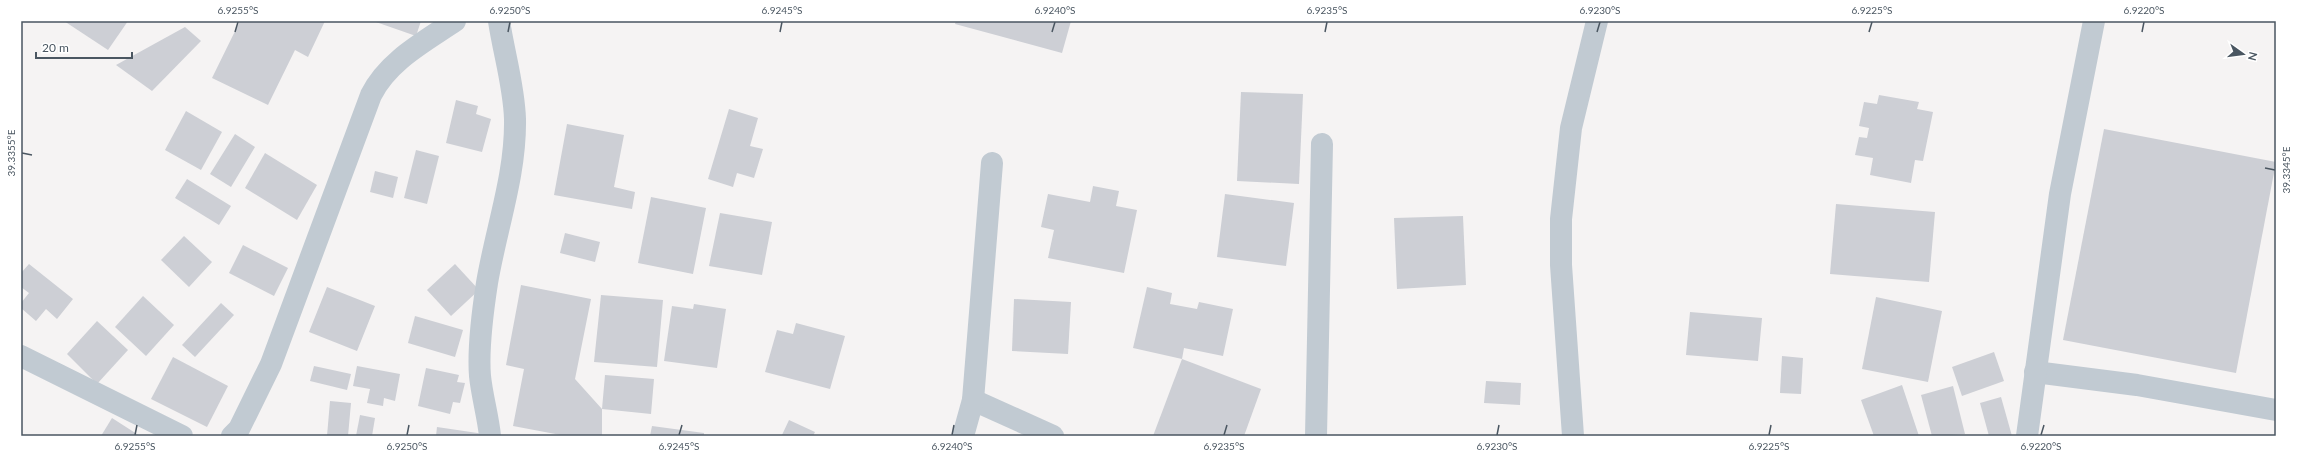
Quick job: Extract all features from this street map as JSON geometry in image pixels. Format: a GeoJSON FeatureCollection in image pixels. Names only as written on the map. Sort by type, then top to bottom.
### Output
{"type":"FeatureCollection","features":[{"type":"Feature","properties":{"kind":"street"},"geometry":{"type":"LineString","coordinates":[[232,436],[242,422],[271,364],[371,95],[379,80],[400,59],[455,21]]}},
{"type":"Feature","properties":{"kind":"street"},"geometry":{"type":"LineString","coordinates":[[490,436],[480,376],[482,340],[487,283],[504,208],[513,155],[515,120],[513,94],[499,21]]}},
{"type":"Feature","properties":{"kind":"street"},"geometry":{"type":"LineString","coordinates":[[1573,436],[1561,264],[1561,219],[1571,128],[1597,21]]}},
{"type":"Feature","properties":{"kind":"street"},"geometry":{"type":"LineString","coordinates":[[2027,436],[2060,194],[2094,21]]}},
{"type":"Feature","properties":{"kind":"street"},"geometry":{"type":"LineString","coordinates":[[1316,436],[1322,144]]}},
{"type":"Feature","properties":{"kind":"street"},"geometry":{"type":"LineString","coordinates":[[963,436],[973,400],[992,163]]}},
{"type":"Feature","properties":{"kind":"street"},"geometry":{"type":"LineString","coordinates":[[21,356],[182,436]]}},
{"type":"Feature","properties":{"kind":"street"},"geometry":{"type":"LineString","coordinates":[[2035,372],[2137,385],[2276,410]]}},
{"type":"Feature","properties":{"kind":"street"},"geometry":{"type":"LineString","coordinates":[[973,400],[1053,436]]}},
{"type":"Feature","properties":{"kind":"building"},"geometry":{"type":"Polygon","coordinates":[[[64,21],[128,21],[108,50],[64,21]]]}},
{"type":"Feature","properties":{"kind":"building"},"geometry":{"type":"Polygon","coordinates":[[[240,21],[325,21],[308,57],[295,50],[268,105],[212,78],[240,21]]]}},
{"type":"Feature","properties":{"kind":"building"},"geometry":{"type":"Polygon","coordinates":[[[373,21],[421,21],[416,36],[373,21]]]}},
{"type":"Feature","properties":{"kind":"building"},"geometry":{"type":"Polygon","coordinates":[[[956,21],[1071,21],[1062,53],[955,24],[956,21]]]}},
{"type":"Feature","properties":{"kind":"building"},"geometry":{"type":"Polygon","coordinates":[[[185,27],[201,41],[152,91],[116,65],[185,27]]]}},
{"type":"Feature","properties":{"kind":"building"},"geometry":{"type":"Polygon","coordinates":[[[1241,92],[1303,94],[1299,184],[1237,181],[1241,92]]]}},
{"type":"Feature","properties":{"kind":"building"},"geometry":{"type":"Polygon","coordinates":[[[1879,95],[1919,102],[1917,109],[1933,112],[1923,161],[1915,160],[1911,183],[1870,175],[1873,158],[1855,155],[1859,137],[1867,138],[1869,128],[1859,126],[1864,102],[1877,104],[1879,95]]]}},
{"type":"Feature","properties":{"kind":"building"},"geometry":{"type":"Polygon","coordinates":[[[456,100],[478,106],[476,114],[491,119],[482,152],[446,143],[456,100]]]}},
{"type":"Feature","properties":{"kind":"building"},"geometry":{"type":"Polygon","coordinates":[[[729,109],[758,118],[750,146],[763,149],[754,178],[737,173],[733,187],[708,179],[729,109]]]}},
{"type":"Feature","properties":{"kind":"building"},"geometry":{"type":"Polygon","coordinates":[[[186,111],[222,132],[201,170],[165,150],[186,111]]]}},
{"type":"Feature","properties":{"kind":"building"},"geometry":{"type":"Polygon","coordinates":[[[567,124],[624,135],[614,187],[635,192],[632,209],[554,195],[567,124]]]}},
{"type":"Feature","properties":{"kind":"building"},"geometry":{"type":"Polygon","coordinates":[[[2104,129],[2276,162],[2236,373],[2063,340],[2104,129]]]}},
{"type":"Feature","properties":{"kind":"building"},"geometry":{"type":"Polygon","coordinates":[[[235,134],[255,147],[231,187],[210,174],[235,134]]]}},
{"type":"Feature","properties":{"kind":"building"},"geometry":{"type":"Polygon","coordinates":[[[416,150],[439,156],[427,204],[404,198],[416,150]]]}},
{"type":"Feature","properties":{"kind":"building"},"geometry":{"type":"Polygon","coordinates":[[[265,153],[317,185],[297,220],[245,188],[265,153]]]}},
{"type":"Feature","properties":{"kind":"building"},"geometry":{"type":"Polygon","coordinates":[[[375,171],[398,177],[393,198],[370,192],[375,171]]]}},
{"type":"Feature","properties":{"kind":"building"},"geometry":{"type":"Polygon","coordinates":[[[187,179],[231,206],[219,225],[175,198],[187,179]]]}},
{"type":"Feature","properties":{"kind":"building"},"geometry":{"type":"Polygon","coordinates":[[[1093,186],[1119,191],[1116,206],[1137,210],[1124,273],[1048,258],[1054,230],[1041,227],[1048,194],[1090,202],[1093,186]]]}},
{"type":"Feature","properties":{"kind":"building"},"geometry":{"type":"Polygon","coordinates":[[[1225,194],[1294,203],[1286,266],[1217,257],[1225,194]]]}},
{"type":"Feature","properties":{"kind":"building"},"geometry":{"type":"Polygon","coordinates":[[[651,197],[706,208],[693,274],[638,263],[651,197]]]}},
{"type":"Feature","properties":{"kind":"building"},"geometry":{"type":"Polygon","coordinates":[[[1836,204],[1935,212],[1929,282],[1830,274],[1836,204]]]}},
{"type":"Feature","properties":{"kind":"building"},"geometry":{"type":"Polygon","coordinates":[[[720,213],[772,222],[762,275],[709,266],[720,213]]]}},
{"type":"Feature","properties":{"kind":"building"},"geometry":{"type":"Polygon","coordinates":[[[1463,216],[1466,285],[1397,289],[1394,218],[1463,216]]]}},
{"type":"Feature","properties":{"kind":"building"},"geometry":{"type":"Polygon","coordinates":[[[565,233],[600,242],[595,262],[560,253],[565,233]]]}},
{"type":"Feature","properties":{"kind":"building"},"geometry":{"type":"Polygon","coordinates":[[[184,236],[212,262],[189,287],[161,260],[184,236]]]}},
{"type":"Feature","properties":{"kind":"building"},"geometry":{"type":"Polygon","coordinates":[[[243,245],[288,268],[274,296],[229,273],[243,245]]]}},
{"type":"Feature","properties":{"kind":"building"},"geometry":{"type":"Polygon","coordinates":[[[29,264],[73,299],[57,319],[46,309],[36,321],[21,308],[21,303],[29,293],[21,287],[21,273],[29,264]]]}},
{"type":"Feature","properties":{"kind":"building"},"geometry":{"type":"Polygon","coordinates":[[[455,264],[479,290],[451,316],[427,290],[455,264]]]}},
{"type":"Feature","properties":{"kind":"building"},"geometry":{"type":"Polygon","coordinates":[[[521,285],[591,299],[575,379],[602,409],[602,436],[566,436],[513,426],[524,369],[506,365],[521,285]]]}},
{"type":"Feature","properties":{"kind":"building"},"geometry":{"type":"Polygon","coordinates":[[[327,287],[375,306],[357,351],[309,332],[327,287]]]}},
{"type":"Feature","properties":{"kind":"building"},"geometry":{"type":"Polygon","coordinates":[[[1147,287],[1172,293],[1170,304],[1197,309],[1199,302],[1233,309],[1223,356],[1184,348],[1182,359],[1133,348],[1147,287]]]}},
{"type":"Feature","properties":{"kind":"building"},"geometry":{"type":"Polygon","coordinates":[[[601,295],[663,300],[657,367],[594,362],[601,295]]]}},
{"type":"Feature","properties":{"kind":"building"},"geometry":{"type":"Polygon","coordinates":[[[143,296],[174,325],[146,356],[115,327],[143,296]]]}},
{"type":"Feature","properties":{"kind":"building"},"geometry":{"type":"Polygon","coordinates":[[[1876,297],[1942,311],[1928,382],[1862,369],[1876,297]]]}},
{"type":"Feature","properties":{"kind":"building"},"geometry":{"type":"Polygon","coordinates":[[[1014,299],[1071,302],[1068,354],[1012,351],[1014,299]]]}},
{"type":"Feature","properties":{"kind":"building"},"geometry":{"type":"Polygon","coordinates":[[[221,303],[234,315],[195,357],[182,345],[221,303]]]}},
{"type":"Feature","properties":{"kind":"building"},"geometry":{"type":"Polygon","coordinates":[[[694,304],[726,309],[717,368],[664,361],[672,306],[693,309],[694,304]]]}},
{"type":"Feature","properties":{"kind":"building"},"geometry":{"type":"Polygon","coordinates":[[[1690,312],[1762,318],[1758,361],[1686,355],[1690,312]]]}},
{"type":"Feature","properties":{"kind":"building"},"geometry":{"type":"Polygon","coordinates":[[[415,316],[463,330],[455,357],[408,343],[415,316]]]}},
{"type":"Feature","properties":{"kind":"building"},"geometry":{"type":"Polygon","coordinates":[[[97,321],[128,350],[97,384],[67,354],[97,321]]]}},
{"type":"Feature","properties":{"kind":"building"},"geometry":{"type":"Polygon","coordinates":[[[796,323],[845,336],[830,389],[765,372],[777,330],[793,334],[796,323]]]}},
{"type":"Feature","properties":{"kind":"building"},"geometry":{"type":"Polygon","coordinates":[[[1994,352],[2004,381],[1962,396],[1952,367],[1994,352]]]}},
{"type":"Feature","properties":{"kind":"building"},"geometry":{"type":"Polygon","coordinates":[[[1782,356],[1803,358],[1801,394],[1780,393],[1782,356]]]}},
{"type":"Feature","properties":{"kind":"building"},"geometry":{"type":"Polygon","coordinates":[[[173,357],[228,386],[207,427],[151,399],[173,357]]]}},
{"type":"Feature","properties":{"kind":"building"},"geometry":{"type":"Polygon","coordinates":[[[1182,359],[1261,389],[1244,436],[1153,436],[1182,359]]]}},
{"type":"Feature","properties":{"kind":"building"},"geometry":{"type":"Polygon","coordinates":[[[314,366],[351,374],[347,390],[310,381],[314,366]]]}},
{"type":"Feature","properties":{"kind":"building"},"geometry":{"type":"Polygon","coordinates":[[[357,366],[400,374],[395,401],[384,398],[383,406],[367,403],[370,389],[353,386],[357,366]]]}},
{"type":"Feature","properties":{"kind":"building"},"geometry":{"type":"Polygon","coordinates":[[[426,368],[459,375],[457,382],[465,383],[460,403],[453,402],[450,414],[418,406],[426,368]]]}},
{"type":"Feature","properties":{"kind":"building"},"geometry":{"type":"Polygon","coordinates":[[[605,375],[654,379],[651,414],[602,409],[605,375]]]}},
{"type":"Feature","properties":{"kind":"building"},"geometry":{"type":"Polygon","coordinates":[[[1486,381],[1521,383],[1520,405],[1484,403],[1486,381]]]}},
{"type":"Feature","properties":{"kind":"building"},"geometry":{"type":"Polygon","coordinates":[[[1902,385],[1919,436],[1874,436],[1861,400],[1902,385]]]}},
{"type":"Feature","properties":{"kind":"building"},"geometry":{"type":"Polygon","coordinates":[[[1953,386],[1965,434],[1932,436],[1921,395],[1953,386]]]}},
{"type":"Feature","properties":{"kind":"building"},"geometry":{"type":"Polygon","coordinates":[[[2001,397],[2012,436],[1989,436],[1980,403],[2001,397]]]}},
{"type":"Feature","properties":{"kind":"building"},"geometry":{"type":"Polygon","coordinates":[[[330,401],[351,403],[348,436],[327,436],[330,401]]]}},
{"type":"Feature","properties":{"kind":"building"},"geometry":{"type":"Polygon","coordinates":[[[360,415],[375,418],[372,436],[356,436],[360,415]]]}},
{"type":"Feature","properties":{"kind":"building"},"geometry":{"type":"Polygon","coordinates":[[[112,418],[140,436],[101,436],[112,418]]]}},
{"type":"Feature","properties":{"kind":"building"},"geometry":{"type":"Polygon","coordinates":[[[789,420],[815,432],[813,436],[782,435],[789,420]]]}},
{"type":"Feature","properties":{"kind":"building"},"geometry":{"type":"Polygon","coordinates":[[[652,426],[704,433],[704,436],[650,436],[652,426]]]}},
{"type":"Feature","properties":{"kind":"building"},"geometry":{"type":"Polygon","coordinates":[[[437,427],[491,435],[491,436],[436,436],[437,427]]]}}]}
